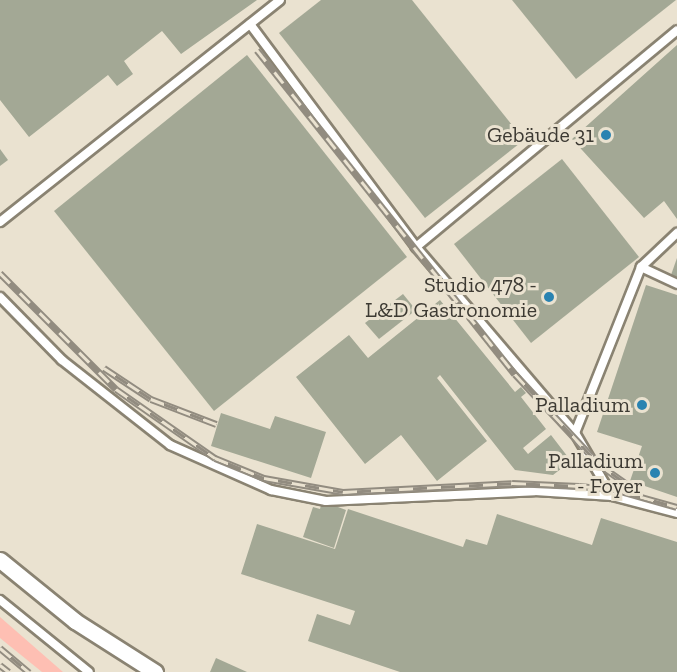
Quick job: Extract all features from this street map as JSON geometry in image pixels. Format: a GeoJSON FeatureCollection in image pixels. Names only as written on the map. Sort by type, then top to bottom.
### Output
{"type":"FeatureCollection","features":[{"type":"Feature","properties":{"kind":"street"},"geometry":{"type":"LineString","coordinates":[[0,560],[39,595],[155,672]]}},
{"type":"Feature","properties":{"kind":"lane"},"geometry":{"type":"LineString","coordinates":[[0,222],[280,0]]}},
{"type":"Feature","properties":{"kind":"lane"},"geometry":{"type":"LineString","coordinates":[[250,24],[416,247],[575,433],[612,496]]}},
{"type":"Feature","properties":{"kind":"lane"},"geometry":{"type":"LineString","coordinates":[[416,247],[677,30]]}},
{"type":"Feature","properties":{"kind":"lane"},"geometry":{"type":"LineString","coordinates":[[575,433],[641,267],[677,233]]}},
{"type":"Feature","properties":{"kind":"lane"},"geometry":{"type":"LineString","coordinates":[[641,267],[677,284]]}},
{"type":"Feature","properties":{"kind":"lane"},"geometry":{"type":"LineString","coordinates":[[0,297],[62,360],[170,445],[271,490],[326,501],[535,491],[612,496],[677,513]]}},
{"type":"Feature","properties":{"kind":"lane"},"geometry":{"type":"LineString","coordinates":[[0,600],[89,672]]}},
{"type":"Feature","properties":{"kind":"shaded area"},"geometry":{"type":"Polygon","coordinates":[[[0,617],[63,672],[42,672],[0,638],[0,617]]]}},
{"type":"Feature","properties":{"kind":"building"},"geometry":{"type":"Polygon","coordinates":[[[0,0],[257,0],[181,54],[162,31],[124,61],[133,74],[117,86],[108,75],[29,137],[0,100],[0,0]]]}},
{"type":"Feature","properties":{"kind":"building"},"geometry":{"type":"Polygon","coordinates":[[[321,0],[412,0],[524,140],[425,218],[279,33],[321,0]]]}},
{"type":"Feature","properties":{"kind":"building"},"geometry":{"type":"Polygon","coordinates":[[[512,0],[676,0],[576,79],[512,0]]]}},
{"type":"Feature","properties":{"kind":"building","name":"Gebäude 31"},"geometry":{"type":"Polygon","coordinates":[[[677,45],[677,219],[664,201],[644,218],[572,139],[677,45]]]}},
{"type":"Feature","properties":{"kind":"building"},"geometry":{"type":"Polygon","coordinates":[[[247,55],[407,257],[214,411],[54,211],[247,55]]]}},
{"type":"Feature","properties":{"kind":"building"},"geometry":{"type":"Polygon","coordinates":[[[0,149],[8,160],[0,166],[0,149]]]}},
{"type":"Feature","properties":{"kind":"building"},"geometry":{"type":"Polygon","coordinates":[[[562,159],[639,257],[531,343],[454,244],[562,159]]]}},
{"type":"Feature","properties":{"kind":"building"},"geometry":{"type":"Polygon","coordinates":[[[677,258],[677,277],[671,275],[677,258]]]}},
{"type":"Feature","properties":{"kind":"building"},"geometry":{"type":"Polygon","coordinates":[[[646,285],[677,295],[677,497],[630,481],[642,446],[597,432],[646,285]]]}},
{"type":"Feature","properties":{"kind":"building"},"geometry":{"type":"Polygon","coordinates":[[[403,294],[416,310],[379,339],[365,323],[403,294]]]}},
{"type":"Feature","properties":{"kind":"building"},"geometry":{"type":"Polygon","coordinates":[[[440,300],[515,392],[521,387],[526,393],[521,397],[546,429],[523,448],[528,454],[551,435],[571,461],[553,475],[515,470],[440,375],[437,378],[487,441],[437,481],[401,435],[365,464],[296,377],[349,335],[368,358],[440,300]]]}},
{"type":"Feature","properties":{"kind":"building"},"geometry":{"type":"Polygon","coordinates":[[[221,413],[270,429],[275,416],[326,432],[311,478],[211,446],[221,413]]]}},
{"type":"Feature","properties":{"kind":"building"},"geometry":{"type":"Polygon","coordinates":[[[322,501],[346,510],[334,548],[303,537],[313,507],[320,509],[322,501]]]}},
{"type":"Feature","properties":{"kind":"building"},"geometry":{"type":"Polygon","coordinates":[[[348,509],[463,547],[466,539],[487,545],[497,514],[592,545],[601,518],[677,542],[677,672],[400,672],[308,641],[317,614],[350,625],[355,611],[241,574],[257,524],[335,549],[348,509]]]}},
{"type":"Feature","properties":{"kind":"building"},"geometry":{"type":"Polygon","coordinates":[[[216,658],[247,672],[210,672],[216,658]]]}},
{"type":"Feature","properties":{"kind":"railway"},"geometry":{"type":"LineString","coordinates":[[257,50],[515,374],[600,465],[638,492]]}},
{"type":"Feature","properties":{"kind":"railway"},"geometry":{"type":"LineString","coordinates":[[0,273],[116,389],[215,458],[264,478],[343,492],[512,483],[579,486],[613,489],[677,507]]}},
{"type":"Feature","properties":{"kind":"railway"},"geometry":{"type":"LineString","coordinates":[[104,368],[151,399],[216,424]]}},
{"type":"Feature","properties":{"kind":"railway"},"geometry":{"type":"LineString","coordinates":[[0,648],[29,672]]}},
{"type":"Feature","properties":{"kind":"railway"},"geometry":{"type":"LineString","coordinates":[[0,665],[9,672]]}},
{"type":"Feature","properties":{"kind":"place","name":"Gebäude 31"},"geometry":{"type":"Point","coordinates":[606,135]}},
{"type":"Feature","properties":{"kind":"place","name":"Studio 478 - L&D Gastronomie"},"geometry":{"type":"Point","coordinates":[549,297]}},
{"type":"Feature","properties":{"kind":"place","name":"Palladium"},"geometry":{"type":"Point","coordinates":[642,405]}},
{"type":"Feature","properties":{"kind":"place","name":"Palladium - Foyer"},"geometry":{"type":"Point","coordinates":[655,473]}}]}
